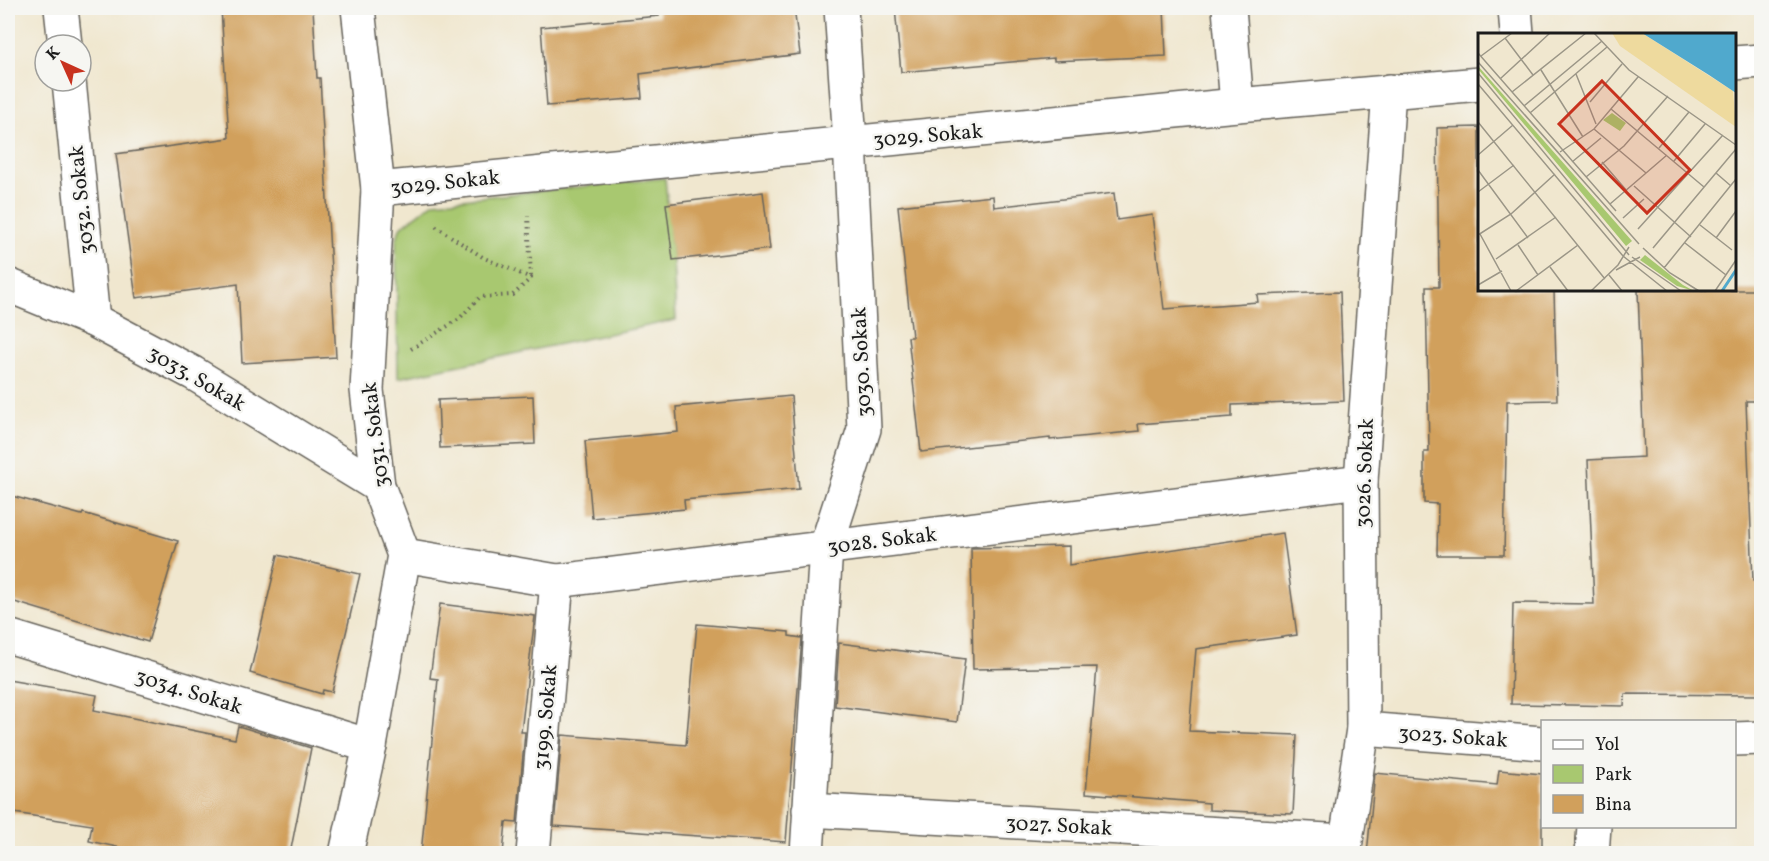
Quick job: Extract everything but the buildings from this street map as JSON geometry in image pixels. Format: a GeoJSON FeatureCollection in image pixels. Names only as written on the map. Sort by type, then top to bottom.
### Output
{"type":"FeatureCollection","features":[{"type":"Feature","properties":{"kind":"street"},"geometry":{"type":"LineString","coordinates":[[61,8],[64,33]]}},
{"type":"Feature","properties":{"kind":"street","name":"3031. Sokak"},"geometry":{"type":"LineString","coordinates":[[357,8],[378,189],[367,390],[378,486],[404,555]]}},
{"type":"Feature","properties":{"kind":"street","name":"3030. Sokak"},"geometry":{"type":"LineString","coordinates":[[807,854],[826,547],[864,429],[841,8]]}},
{"type":"Feature","properties":{"kind":"street"},"geometry":{"type":"LineString","coordinates":[[1229,8],[1237,105]]}},
{"type":"Feature","properties":{"kind":"street"},"geometry":{"type":"LineString","coordinates":[[1515,8],[1517,33]]}},
{"type":"Feature","properties":{"kind":"street"},"geometry":{"type":"LineString","coordinates":[[1736,63],[1761,61]]}},
{"type":"Feature","properties":{"kind":"street","name":"3029. Sokak"},"geometry":{"type":"LineString","coordinates":[[378,189],[1237,105],[1478,84]]}},
{"type":"Feature","properties":{"kind":"street","name":"3026. Sokak"},"geometry":{"type":"LineString","coordinates":[[1344,847],[1363,729],[1360,481],[1389,91]]}},
{"type":"Feature","properties":{"kind":"street","name":"3032. Sokak"},"geometry":{"type":"LineString","coordinates":[[70,93],[93,320]]}},
{"type":"Feature","properties":{"kind":"street","name":"3033. Sokak"},"geometry":{"type":"LineString","coordinates":[[8,285],[93,320],[193,374],[378,486]]}},
{"type":"Feature","properties":{"kind":"street","name":"3028. Sokak"},"geometry":{"type":"LineString","coordinates":[[404,555],[557,581],[1360,481]]}},
{"type":"Feature","properties":{"kind":"street"},"geometry":{"type":"LineString","coordinates":[[346,854],[370,746],[404,555]]}},
{"type":"Feature","properties":{"kind":"street","name":"3199. Sokak"},"geometry":{"type":"LineString","coordinates":[[533,854],[557,581]]}},
{"type":"Feature","properties":{"kind":"street","name":"3034. Sokak"},"geometry":{"type":"LineString","coordinates":[[8,636],[370,746]]}},
{"type":"Feature","properties":{"kind":"street","name":"3023. Sokak"},"geometry":{"type":"LineString","coordinates":[[1363,729],[1541,742]]}},
{"type":"Feature","properties":{"kind":"street"},"geometry":{"type":"LineString","coordinates":[[1736,739],[1761,738]]}},
{"type":"Feature","properties":{"kind":"street","name":"3027. Sokak"},"geometry":{"type":"LineString","coordinates":[[809,810],[1344,847]]}},
{"type":"Feature","properties":{"kind":"street"},"geometry":{"type":"LineString","coordinates":[[1592,854],[1594,828]]}},
{"type":"Feature","properties":{"kind":"path"},"geometry":{"type":"LineString","coordinates":[[408,350],[459,319],[480,297],[513,295],[531,278],[528,214]]}},
{"type":"Feature","properties":{"kind":"path"},"geometry":{"type":"LineString","coordinates":[[427,221],[484,258],[531,278]]}},
{"type":"Feature","properties":{"kind":"green space"},"geometry":{"type":"Polygon","coordinates":[[[665,178],[676,320],[398,378],[396,242],[400,228],[434,202],[665,178]]]}}]}
